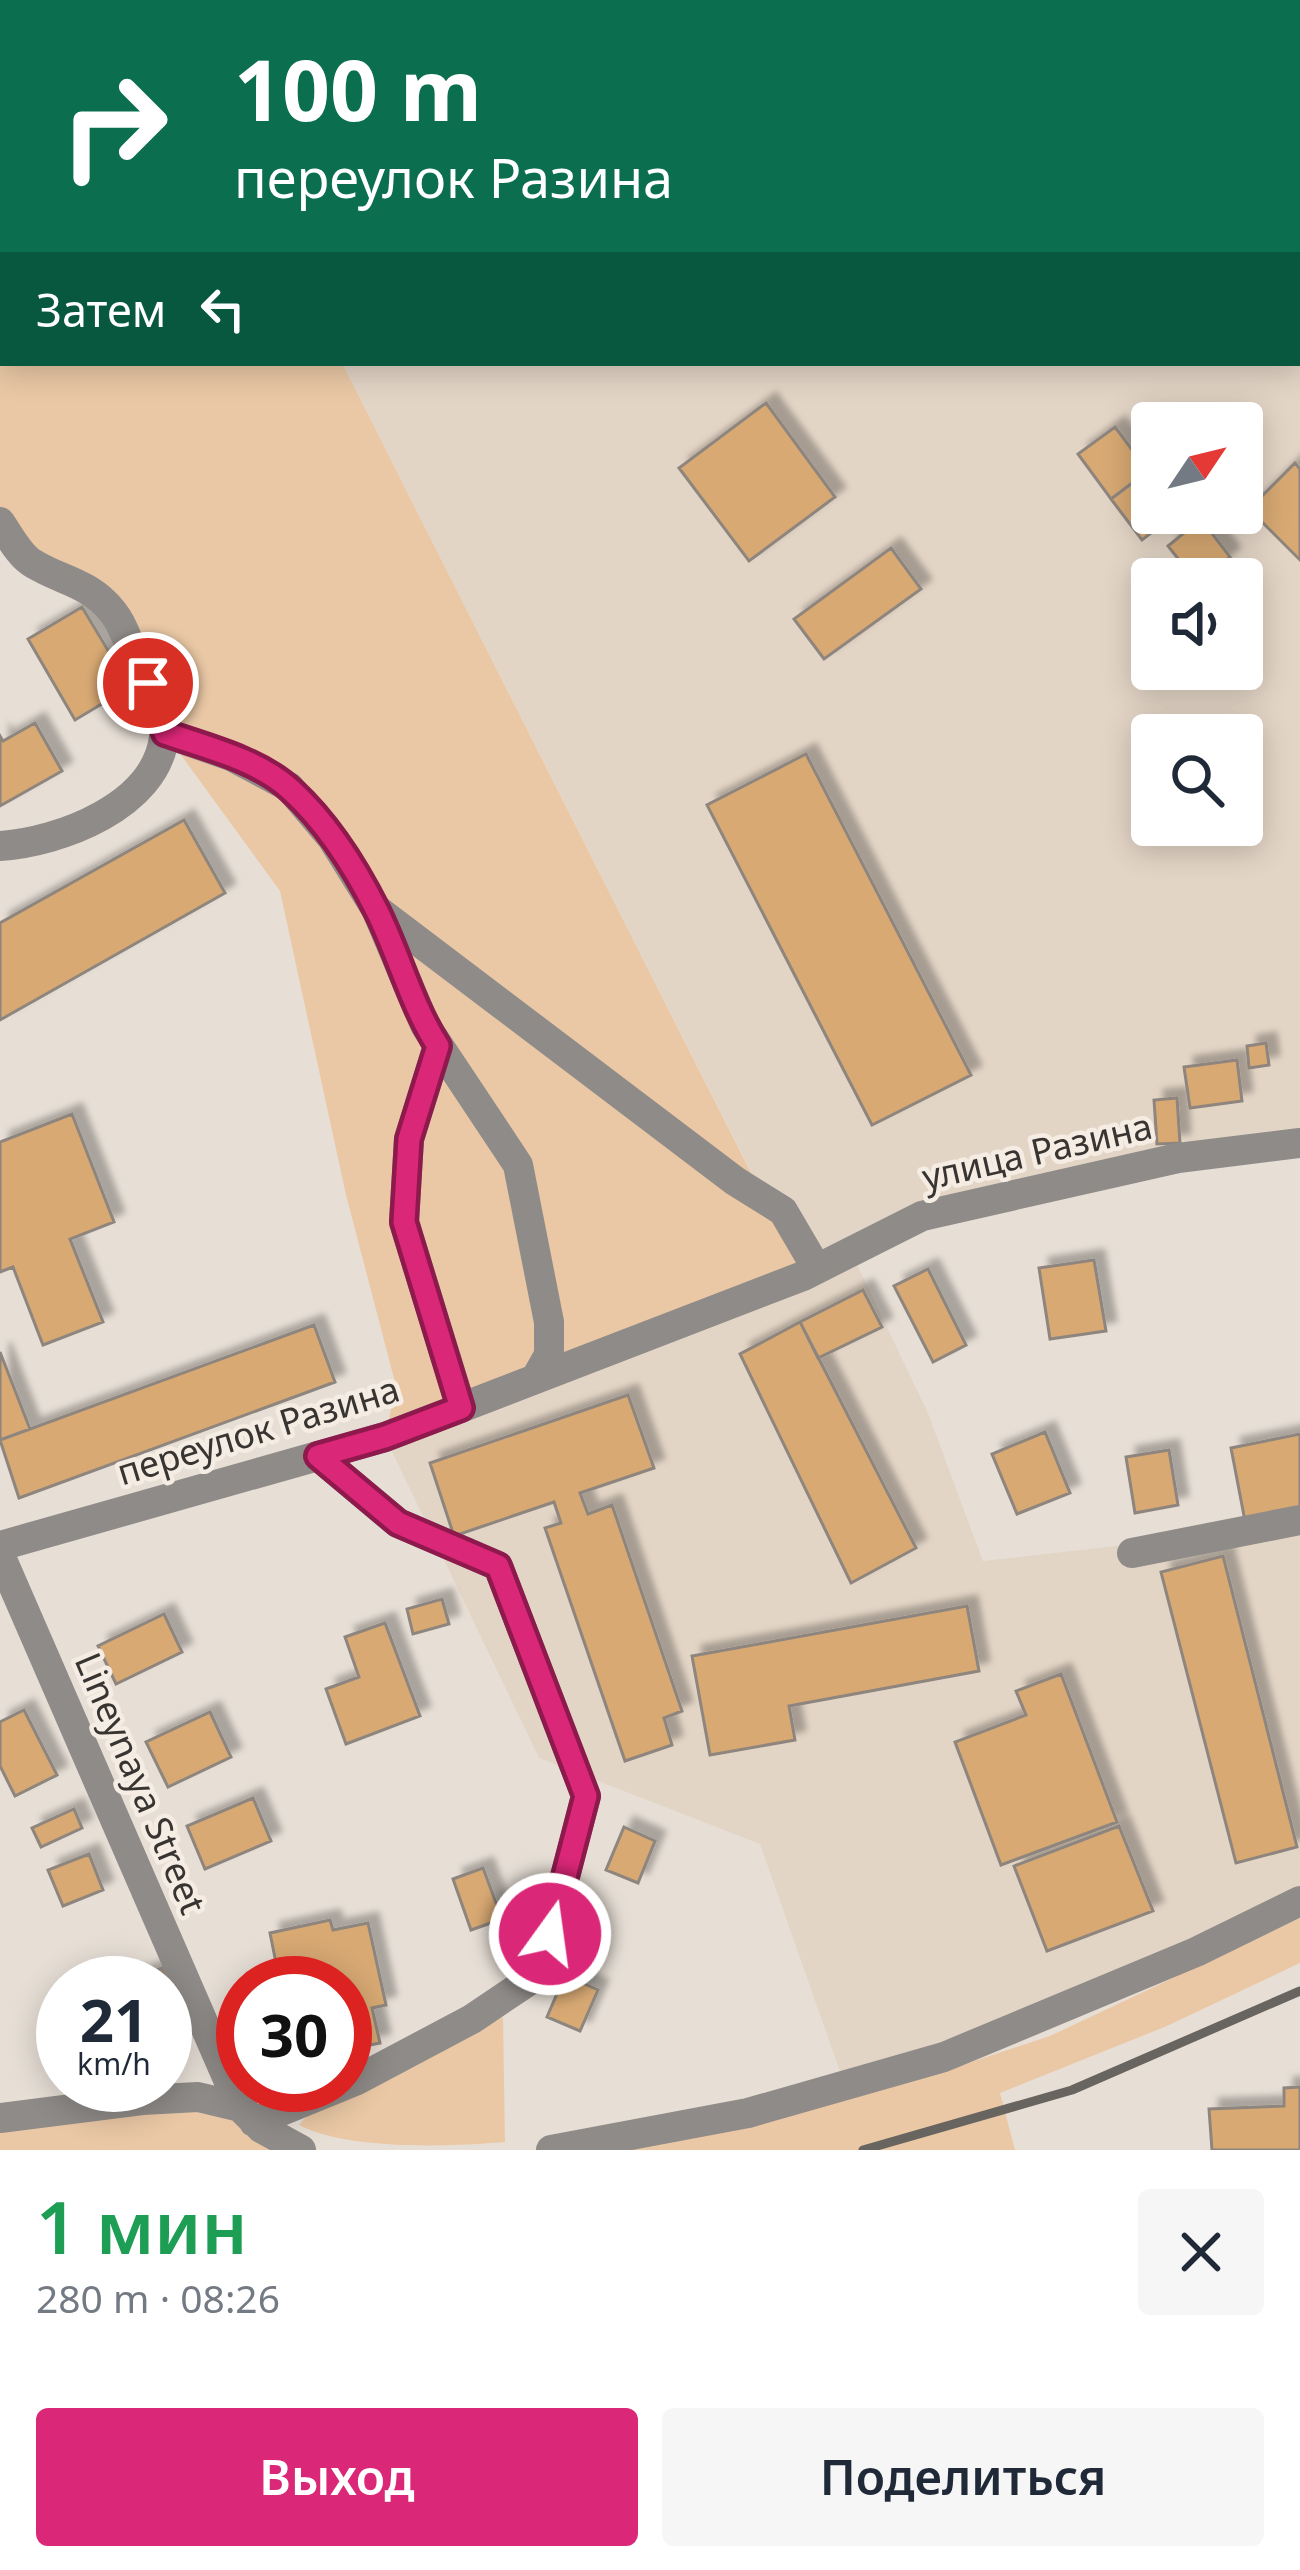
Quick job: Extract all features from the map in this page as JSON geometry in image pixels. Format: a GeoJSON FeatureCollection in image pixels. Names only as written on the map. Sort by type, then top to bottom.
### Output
{"type":"FeatureCollection","features":[{"type":"Feature","properties":{"kind":"street"},"geometry":{"type":"LineString","coordinates":[[0,522],[30,563],[88,587],[114,613],[148,683],[165,733],[155,770],[126,800],[32,844],[0,846]]}},
{"type":"Feature","properties":{"kind":"street"},"geometry":{"type":"LineString","coordinates":[[165,733],[232,756],[289,787],[332,838],[376,909],[424,1025],[518,1165],[549,1322],[549,1355],[536,1378]]}},
{"type":"Feature","properties":{"kind":"street"},"geometry":{"type":"LineString","coordinates":[[376,909],[735,1181],[783,1211],[810,1272]]}},
{"type":"Feature","properties":{"kind":"street"},"geometry":{"type":"LineString","coordinates":[[438,1046],[409,1139],[404,1222],[461,1408]]}},
{"type":"Feature","properties":{"kind":"street","name":"улица Разина"},"geometry":{"type":"LineString","coordinates":[[810,1272],[922,1216],[1178,1158],[1300,1142]]}},
{"type":"Feature","properties":{"kind":"street","name":"переулок Разина"},"geometry":{"type":"LineString","coordinates":[[0,1546],[385,1437],[810,1272]]}},
{"type":"Feature","properties":{"kind":"street"},"geometry":{"type":"LineString","coordinates":[[247,2115],[357,2080],[472,2019],[526,1982],[550,1934],[586,1796],[498,1566],[398,1523],[318,1456]]}},
{"type":"Feature","properties":{"kind":"street"},"geometry":{"type":"LineString","coordinates":[[1132,1553],[1300,1520]]}},
{"type":"Feature","properties":{"kind":"street","name":"Lineynaya Street"},"geometry":{"type":"LineString","coordinates":[[0,1555],[247,2115]]}},
{"type":"Feature","properties":{"kind":"street"},"geometry":{"type":"LineString","coordinates":[[551,2150],[748,2114],[944,2057],[1196,1952],[1300,1901]]}},
{"type":"Feature","properties":{"kind":"street"},"geometry":{"type":"LineString","coordinates":[[0,2118],[198,2097],[247,2115],[301,2150]]}},
{"type":"Feature","properties":{"kind":"shaded area"},"geometry":{"type":"Polygon","coordinates":[[[0,366],[344,366],[803,1276],[385,1437],[396,1386],[346,1195],[280,891],[165,733],[114,613],[0,522],[0,366]]]}},
{"type":"Feature","properties":{"kind":"shaded area"},"geometry":{"type":"Polygon","coordinates":[[[344,366],[1300,366],[1300,1143],[922,1216],[851,1252],[928,1413],[983,1561],[1300,1525],[1300,1901],[845,2086],[760,1844],[539,1758],[385,1437],[803,1275],[344,366]]]}},
{"type":"Feature","properties":{"kind":"shaded area"},"geometry":{"type":"Polygon","coordinates":[[[1300,1918],[1300,1963],[1167,2026],[1000,2093],[1015,2150],[600,2150],[962,2065],[1050,2036],[1300,1918]]]}},
{"type":"Feature","properties":{"kind":"shaded area"},"geometry":{"type":"Polygon","coordinates":[[[503,2017],[505,2142],[370,2143],[299,2125],[314,2112],[372,2112],[372,2083],[503,2017]]]}},
{"type":"Feature","properties":{"kind":"shaded area"},"geometry":{"type":"Polygon","coordinates":[[[192,2109],[229,2117],[276,2150],[0,2150],[0,2130],[107,2112],[192,2109]]]}},
{"type":"Feature","properties":{"kind":"building"},"geometry":{"type":"Polygon","coordinates":[[[766,403],[835,497],[749,561],[679,468],[766,403]]]}},
{"type":"Feature","properties":{"kind":"building"},"geometry":{"type":"Polygon","coordinates":[[[1115,427],[1131,448],[1131,484],[1111,499],[1078,454],[1115,427]]]}},
{"type":"Feature","properties":{"kind":"building"},"geometry":{"type":"Polygon","coordinates":[[[1295,463],[1300,469],[1300,560],[1263,523],[1263,495],[1295,463]]]}},
{"type":"Feature","properties":{"kind":"building"},"geometry":{"type":"Polygon","coordinates":[[[1131,484],[1131,525],[1111,499],[1131,484]]]}},
{"type":"Feature","properties":{"kind":"building"},"geometry":{"type":"Polygon","coordinates":[[[1183,534],[1212,534],[1230,557],[1177,558],[1168,546],[1183,534]]]}},
{"type":"Feature","properties":{"kind":"building"},"geometry":{"type":"Polygon","coordinates":[[[891,548],[921,589],[824,659],[794,619],[891,548]]]}},
{"type":"Feature","properties":{"kind":"building"},"geometry":{"type":"Polygon","coordinates":[[[82,607],[130,687],[75,720],[28,639],[82,607]]]}},
{"type":"Feature","properties":{"kind":"building"},"geometry":{"type":"Polygon","coordinates":[[[35,723],[62,771],[0,806],[0,736],[3,741],[35,723]]]}},
{"type":"Feature","properties":{"kind":"building"},"geometry":{"type":"Polygon","coordinates":[[[806,754],[971,1075],[872,1125],[707,805],[806,754]]]}},
{"type":"Feature","properties":{"kind":"building"},"geometry":{"type":"Polygon","coordinates":[[[184,820],[225,893],[0,1020],[0,923],[184,820]]]}},
{"type":"Feature","properties":{"kind":"building"},"geometry":{"type":"Polygon","coordinates":[[[1266,1043],[1269,1065],[1249,1068],[1247,1046],[1266,1043]]]}},
{"type":"Feature","properties":{"kind":"building"},"geometry":{"type":"Polygon","coordinates":[[[1237,1060],[1242,1101],[1190,1108],[1184,1067],[1237,1060]]]}},
{"type":"Feature","properties":{"kind":"building"},"geometry":{"type":"Polygon","coordinates":[[[1177,1098],[1180,1143],[1157,1144],[1154,1100],[1177,1098]]]}},
{"type":"Feature","properties":{"kind":"building"},"geometry":{"type":"Polygon","coordinates":[[[72,1114],[114,1222],[70,1239],[103,1322],[43,1345],[13,1267],[0,1272],[0,1142],[72,1114]]]}},
{"type":"Feature","properties":{"kind":"building"},"geometry":{"type":"Polygon","coordinates":[[[1094,1260],[1106,1331],[1050,1339],[1039,1268],[1094,1260]]]}},
{"type":"Feature","properties":{"kind":"building"},"geometry":{"type":"Polygon","coordinates":[[[928,1269],[966,1345],[933,1362],[894,1286],[928,1269]]]}},
{"type":"Feature","properties":{"kind":"building"},"geometry":{"type":"Polygon","coordinates":[[[863,1290],[882,1327],[818,1358],[800,1322],[863,1290]]]}},
{"type":"Feature","properties":{"kind":"building"},"geometry":{"type":"Polygon","coordinates":[[[800,1322],[916,1548],[851,1583],[740,1354],[800,1322]]]}},
{"type":"Feature","properties":{"kind":"building"},"geometry":{"type":"Polygon","coordinates":[[[314,1325],[335,1382],[19,1498],[0,1440],[314,1325]]]}},
{"type":"Feature","properties":{"kind":"building"},"geometry":{"type":"Polygon","coordinates":[[[0,1352],[30,1429],[0,1440],[0,1352]]]}},
{"type":"Feature","properties":{"kind":"building"},"geometry":{"type":"Polygon","coordinates":[[[628,1395],[654,1468],[580,1493],[588,1514],[612,1505],[682,1711],[664,1718],[672,1745],[625,1761],[545,1528],[561,1523],[554,1502],[454,1536],[430,1463],[628,1395]]]}},
{"type":"Feature","properties":{"kind":"building"},"geometry":{"type":"Polygon","coordinates":[[[1045,1432],[1070,1493],[1017,1514],[992,1454],[1045,1432]]]}},
{"type":"Feature","properties":{"kind":"building"},"geometry":{"type":"Polygon","coordinates":[[[1300,1434],[1300,1510],[1245,1521],[1231,1448],[1300,1434]]]}},
{"type":"Feature","properties":{"kind":"building"},"geometry":{"type":"Polygon","coordinates":[[[1169,1450],[1178,1505],[1135,1513],[1126,1457],[1169,1450]]]}},
{"type":"Feature","properties":{"kind":"building"},"geometry":{"type":"Polygon","coordinates":[[[1223,1556],[1297,1847],[1236,1863],[1161,1572],[1223,1556]]]}},
{"type":"Feature","properties":{"kind":"building"},"geometry":{"type":"Polygon","coordinates":[[[442,1599],[449,1624],[413,1634],[407,1609],[442,1599]]]}},
{"type":"Feature","properties":{"kind":"building"},"geometry":{"type":"Polygon","coordinates":[[[967,1606],[979,1671],[789,1706],[795,1740],[710,1755],[692,1656],[967,1606]]]}},
{"type":"Feature","properties":{"kind":"building"},"geometry":{"type":"Polygon","coordinates":[[[164,1614],[182,1652],[116,1684],[98,1646],[164,1614]]]}},
{"type":"Feature","properties":{"kind":"building"},"geometry":{"type":"Polygon","coordinates":[[[385,1623],[420,1716],[346,1744],[326,1689],[359,1677],[345,1637],[385,1623]]]}},
{"type":"Feature","properties":{"kind":"building"},"geometry":{"type":"Polygon","coordinates":[[[1061,1674],[1117,1822],[1001,1865],[955,1742],[1026,1715],[1016,1691],[1061,1674]]]}},
{"type":"Feature","properties":{"kind":"building"},"geometry":{"type":"Polygon","coordinates":[[[24,1710],[57,1775],[15,1796],[0,1766],[0,1722],[24,1710]]]}},
{"type":"Feature","properties":{"kind":"building"},"geometry":{"type":"Polygon","coordinates":[[[210,1712],[231,1757],[168,1787],[146,1742],[210,1712]]]}},
{"type":"Feature","properties":{"kind":"building"},"geometry":{"type":"Polygon","coordinates":[[[253,1798],[271,1841],[205,1869],[187,1826],[253,1798]]]}},
{"type":"Feature","properties":{"kind":"building"},"geometry":{"type":"Polygon","coordinates":[[[74,1809],[82,1828],[41,1847],[32,1828],[74,1809]]]}},
{"type":"Feature","properties":{"kind":"building"},"geometry":{"type":"Polygon","coordinates":[[[1119,1826],[1153,1911],[1047,1951],[1014,1866],[1119,1826]]]}},
{"type":"Feature","properties":{"kind":"building"},"geometry":{"type":"Polygon","coordinates":[[[624,1827],[655,1841],[638,1883],[606,1870],[624,1827]]]}},
{"type":"Feature","properties":{"kind":"building"},"geometry":{"type":"Polygon","coordinates":[[[89,1854],[103,1890],[63,1906],[48,1870],[89,1854]]]}},
{"type":"Feature","properties":{"kind":"building"},"geometry":{"type":"Polygon","coordinates":[[[483,1868],[502,1919],[471,1930],[453,1879],[483,1868]]]}},
{"type":"Feature","properties":{"kind":"building"},"geometry":{"type":"Polygon","coordinates":[[[330,1920],[333,1930],[368,1923],[386,2005],[372,2008],[372,1956],[275,1956],[270,1933],[330,1920]]]}},
{"type":"Feature","properties":{"kind":"building"},"geometry":{"type":"Polygon","coordinates":[[[565,1975],[598,1990],[580,2031],[547,2017],[565,1975]]]}},
{"type":"Feature","properties":{"kind":"building"},"geometry":{"type":"Polygon","coordinates":[[[372,2008],[380,2043],[372,2045],[372,2008]]]}},
{"type":"Feature","properties":{"kind":"building"},"geometry":{"type":"Polygon","coordinates":[[[1300,2087],[1300,2150],[1212,2150],[1209,2109],[1284,2106],[1284,2088],[1300,2087]]]}},
{"type":"Feature","properties":{"kind":"railway"},"geometry":{"type":"LineString","coordinates":[[863,2150],[1072,2090],[1300,1991]]}},
{"type":"Feature","properties":{"kind":"route"},"geometry":{"type":"LineString","coordinates":[[148,683],[165,733],[232,756],[289,787],[332,838],[376,909],[424,1025],[438,1046],[409,1139],[404,1222],[461,1408],[318,1456],[398,1523],[498,1566],[586,1796],[550,1934]]}}]}
